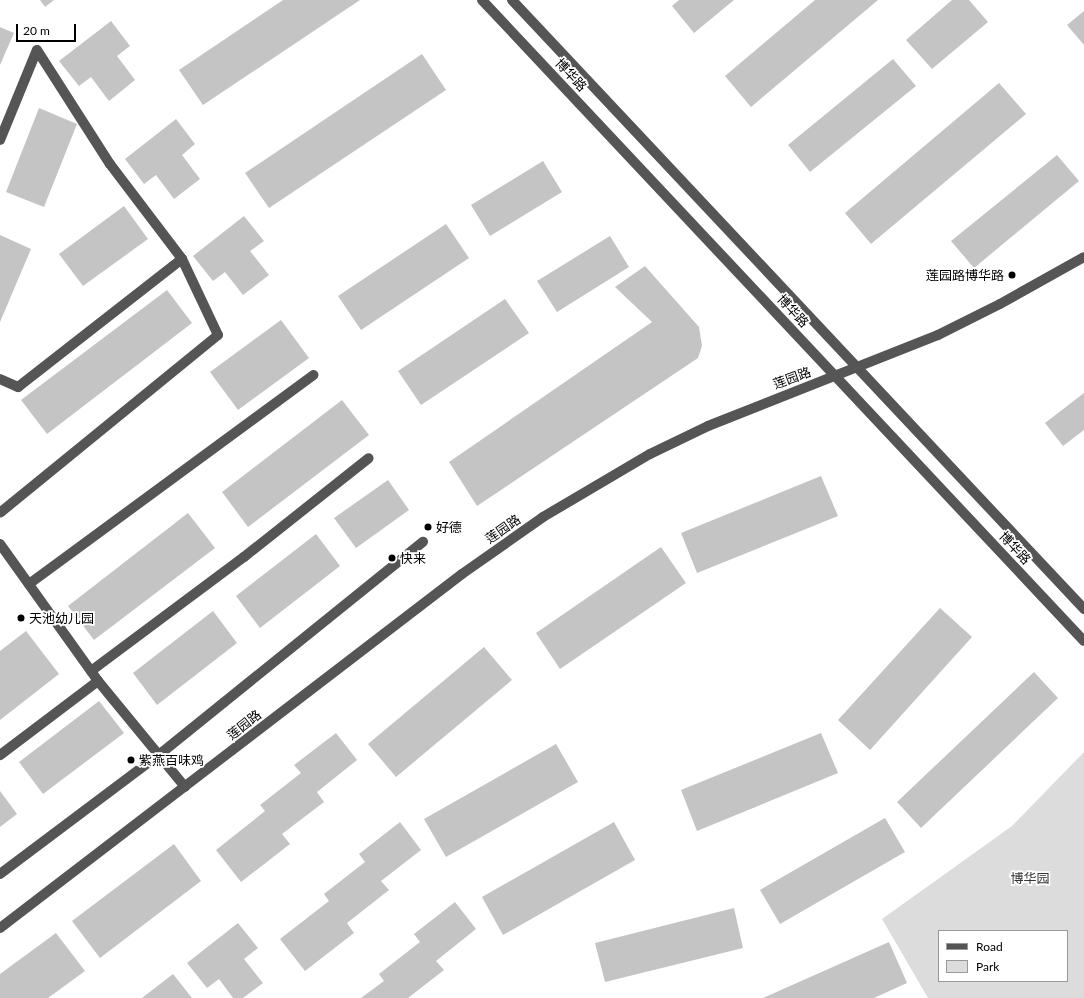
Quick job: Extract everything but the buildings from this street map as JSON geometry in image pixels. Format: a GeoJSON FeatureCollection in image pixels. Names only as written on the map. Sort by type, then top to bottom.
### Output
{"type":"FeatureCollection","features":[{"type":"Feature","properties":{"kind":"street","name":"博华路"},"geometry":{"type":"LineString","coordinates":[[482,0],[1084,641]]}},
{"type":"Feature","properties":{"kind":"street","name":"博华路"},"geometry":{"type":"LineString","coordinates":[[512,0],[1084,609]]}},
{"type":"Feature","properties":{"kind":"street"},"geometry":{"type":"LineString","coordinates":[[0,140],[37,50],[110,164],[182,259],[218,335],[0,513]]}},
{"type":"Feature","properties":{"kind":"street","name":"莲园路"},"geometry":{"type":"LineString","coordinates":[[0,928],[462,574],[543,517],[650,454],[708,426],[770,400],[859,368],[945,332],[1084,257]]}},
{"type":"Feature","properties":{"kind":"street"},"geometry":{"type":"LineString","coordinates":[[0,379],[18,387],[182,259]]}},
{"type":"Feature","properties":{"kind":"street"},"geometry":{"type":"LineString","coordinates":[[29,584],[313,375]]}},
{"type":"Feature","properties":{"kind":"street"},"geometry":{"type":"LineString","coordinates":[[91,671],[244,557],[369,458]]}},
{"type":"Feature","properties":{"kind":"street"},"geometry":{"type":"LineString","coordinates":[[0,874],[160,754],[423,542]]}},
{"type":"Feature","properties":{"kind":"street"},"geometry":{"type":"LineString","coordinates":[[0,544],[98,681],[160,754],[185,787]]}},
{"type":"Feature","properties":{"kind":"street"},"geometry":{"type":"LineString","coordinates":[[0,755],[98,681]]}},
{"type":"Feature","properties":{"kind":"green space","name":"博华园"},"geometry":{"type":"Polygon","coordinates":[[[1084,752],[1084,998],[928,998],[882,919],[1012,826],[1084,752]]]}},
{"type":"Feature","properties":{"kind":"place","name":"莲园路博华路"},"geometry":{"type":"Point","coordinates":[1012,275]}},
{"type":"Feature","properties":{"kind":"place","name":"好德"},"geometry":{"type":"Point","coordinates":[428,527]}},
{"type":"Feature","properties":{"kind":"place","name":"快来"},"geometry":{"type":"Point","coordinates":[392,558]}},
{"type":"Feature","properties":{"kind":"place","name":"天池幼儿园"},"geometry":{"type":"Point","coordinates":[21,618]}},
{"type":"Feature","properties":{"kind":"place","name":"紫燕百味鸡"},"geometry":{"type":"Point","coordinates":[131,760]}}]}
